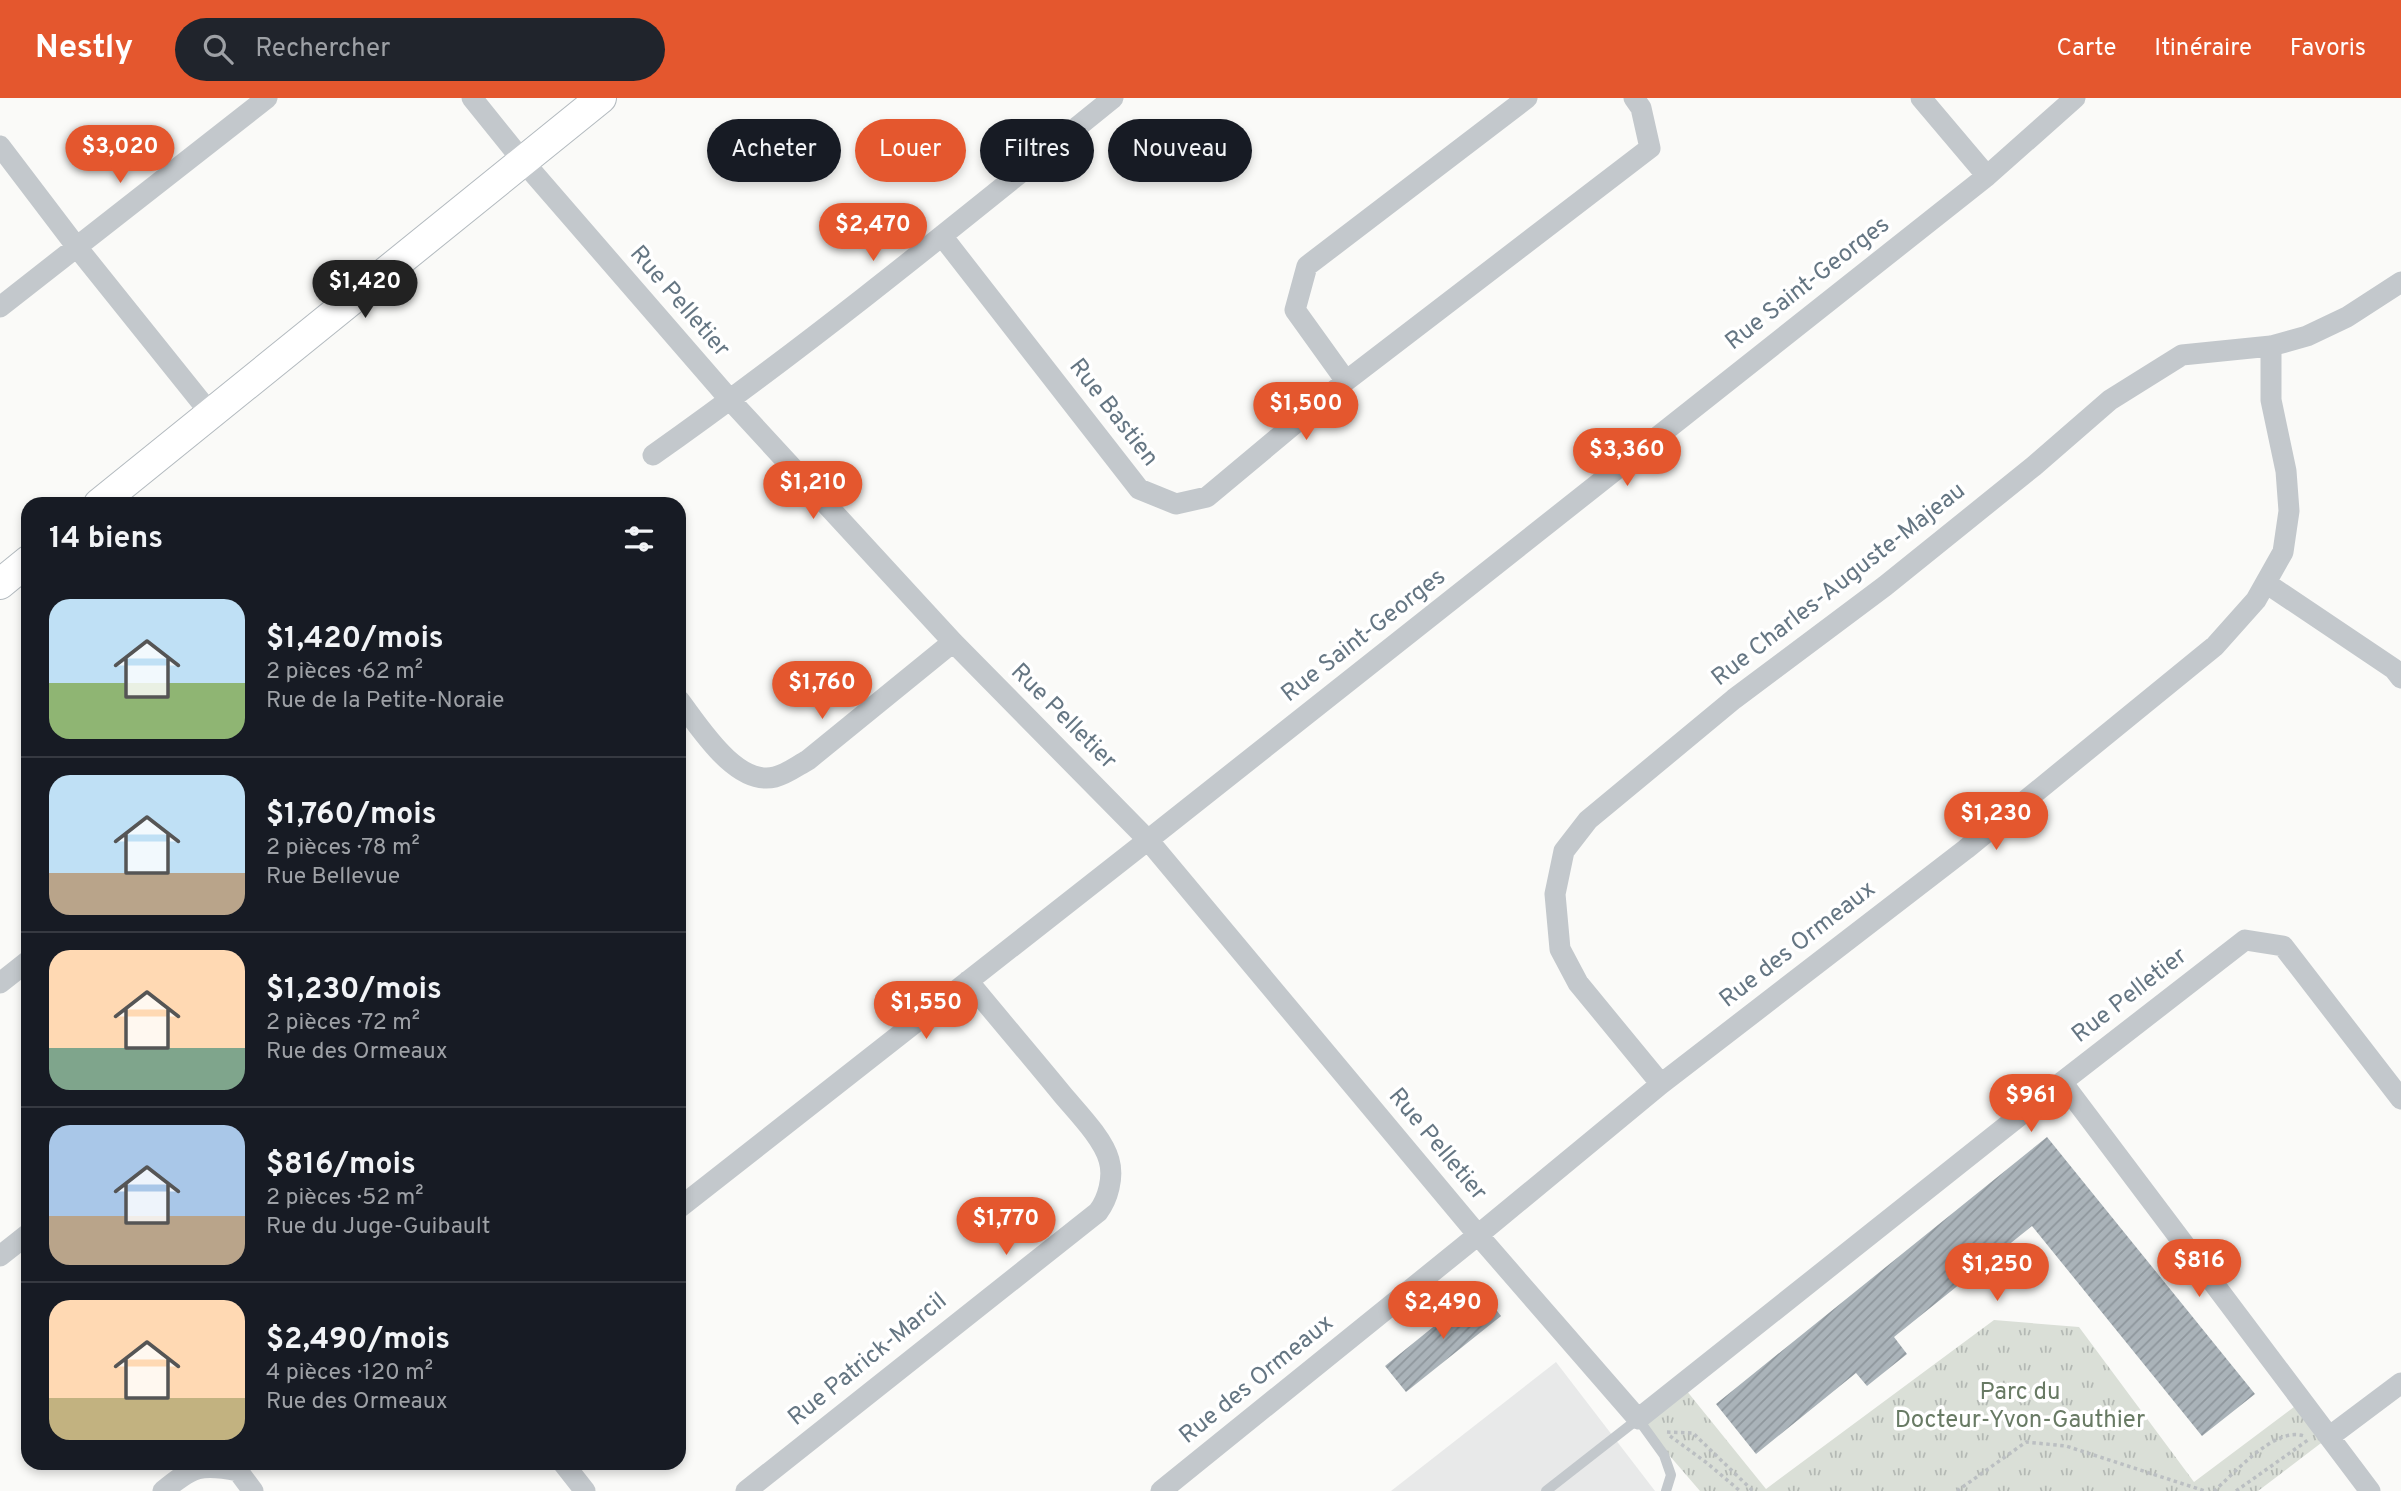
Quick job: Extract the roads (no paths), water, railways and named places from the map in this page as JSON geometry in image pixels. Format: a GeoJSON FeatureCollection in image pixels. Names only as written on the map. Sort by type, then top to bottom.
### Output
{"type":"FeatureCollection","features":[{"type":"Feature","properties":{"kind":"street"},"geometry":{"type":"LineString","coordinates":[[0,307],[267,98]]}},
{"type":"Feature","properties":{"kind":"street","name":"Rue Pelletier"},"geometry":{"type":"LineString","coordinates":[[472,98],[522,160],[731,401],[953,642],[1148,841],[1478,1235],[1638,1419],[2245,940],[2283,946],[2401,1099]]}},
{"type":"Feature","properties":{"kind":"street"},"geometry":{"type":"LineString","coordinates":[[108,497],[601,98]]}},
{"type":"Feature","properties":{"kind":"street"},"geometry":{"type":"LineString","coordinates":[[653,455],[731,401],[942,236],[1112,98]]}},
{"type":"Feature","properties":{"kind":"street"},"geometry":{"type":"LineString","coordinates":[[1346,381],[1295,310],[1307,266],[1527,98]]}},
{"type":"Feature","properties":{"kind":"street","name":"Rue Bastien"},"geometry":{"type":"LineString","coordinates":[[942,236],[1139,489],[1176,504],[1206,497],[1346,381],[1650,148],[1641,108],[1634,98]]}},
{"type":"Feature","properties":{"kind":"street"},"geometry":{"type":"LineString","coordinates":[[1921,98],[1987,176]]}},
{"type":"Feature","properties":{"kind":"street","name":"Rue Saint-Georges"},"geometry":{"type":"LineString","coordinates":[[686,1203],[1148,841],[1987,176],[2076,98]]}},
{"type":"Feature","properties":{"kind":"street"},"geometry":{"type":"LineString","coordinates":[[0,146],[210,413]]}},
{"type":"Feature","properties":{"kind":"street","name":"Rue Charles-Auguste-Majeau"},"geometry":{"type":"LineString","coordinates":[[1661,1084],[1578,983],[1560,949],[1555,894],[1564,851],[1588,820],[1734,699],[1907,569],[2110,400],[2182,355],[2271,346],[2307,336],[2347,317],[2401,282]]}},
{"type":"Feature","properties":{"kind":"street","name":"Rue des Ormeaux"},"geometry":{"type":"LineString","coordinates":[[1161,1491],[1661,1084],[1966,849],[2215,646],[2256,600],[2283,552],[2288,511],[2286,471],[2271,400],[2271,346]]}},
{"type":"Feature","properties":{"kind":"street"},"geometry":{"type":"LineString","coordinates":[[0,584],[21,567]]}},
{"type":"Feature","properties":{"kind":"street"},"geometry":{"type":"LineString","coordinates":[[2266,583],[2394,669],[2401,678]]}},
{"type":"Feature","properties":{"kind":"street"},"geometry":{"type":"LineString","coordinates":[[686,716],[740,771],[754,777],[772,778],[787,773],[808,760],[953,642]]}},
{"type":"Feature","properties":{"kind":"street"},"geometry":{"type":"LineString","coordinates":[[0,983],[21,966]]}},
{"type":"Feature","properties":{"kind":"street","name":"Rue Patrick-Marcil"},"geometry":{"type":"LineString","coordinates":[[746,1491],[1098,1212],[1104,1203],[1108,1192],[1110,1163],[1105,1151],[1086,1123],[968,981]]}},
{"type":"Feature","properties":{"kind":"street"},"geometry":{"type":"LineString","coordinates":[[2062,1082],[2320,1438],[2370,1491]]}},
{"type":"Feature","properties":{"kind":"street"},"geometry":{"type":"LineString","coordinates":[[0,1256],[21,1240]]}},
{"type":"Feature","properties":{"kind":"street"},"geometry":{"type":"LineString","coordinates":[[2320,1438],[2401,1383]]}},
{"type":"Feature","properties":{"kind":"street"},"geometry":{"type":"LineString","coordinates":[[163,1491],[192,1470]]}},
{"type":"Feature","properties":{"kind":"street"},"geometry":{"type":"LineString","coordinates":[[234,1470],[238,1471],[253,1491]]}},
{"type":"Feature","properties":{"kind":"street"},"geometry":{"type":"LineString","coordinates":[[569,1470],[586,1491]]}},
{"type":"Feature","properties":{"kind":"lane"},"geometry":{"type":"LineString","coordinates":[[1546,1491],[1638,1419],[1664,1455],[1671,1475],[1666,1491]]}},
{"type":"Feature","properties":{"kind":"park label","name":"Parc du Docteur-Yvon-Gauthier"},"geometry":{"type":"Point","coordinates":[2020,1407]}}]}
